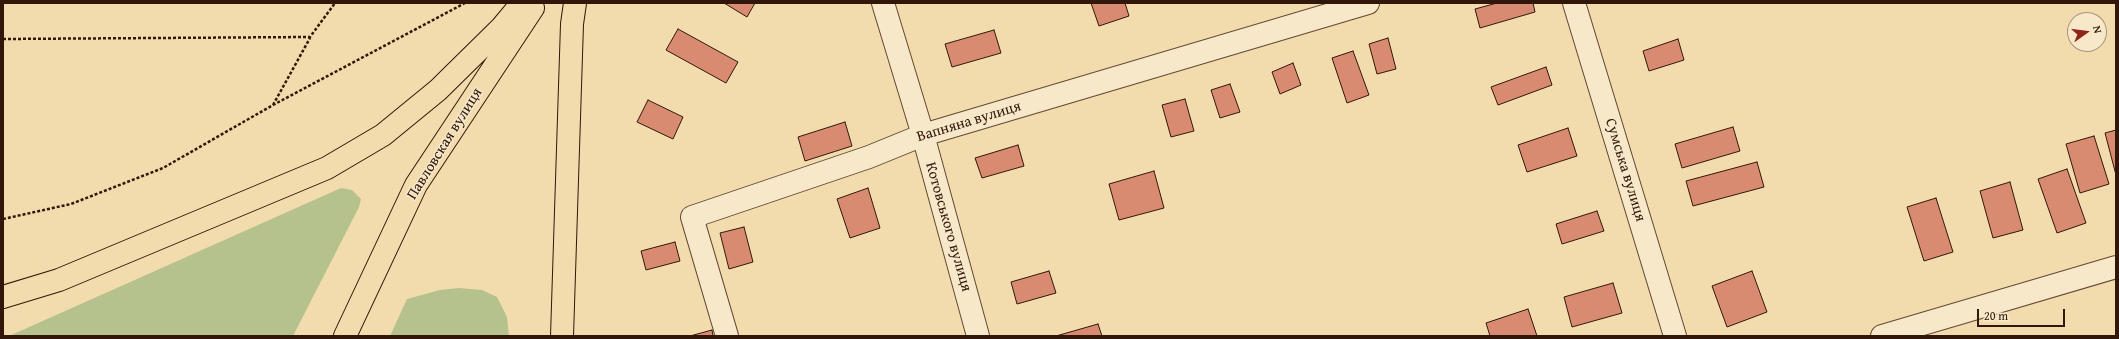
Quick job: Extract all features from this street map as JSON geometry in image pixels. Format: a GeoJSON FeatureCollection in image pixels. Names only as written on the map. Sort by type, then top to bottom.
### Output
{"type":"FeatureCollection","features":[{"type":"Feature","properties":{"kind":"main road"},"geometry":{"type":"LineString","coordinates":[[3,297],[59,280],[328,168],[382,135],[438,90],[502,27],[522,3]]}},
{"type":"Feature","properties":{"kind":"main road","name":"Павловская вулиця"},"geometry":{"type":"LineString","coordinates":[[345,336],[416,185],[537,3]]}},
{"type":"Feature","properties":{"kind":"main road"},"geometry":{"type":"LineString","coordinates":[[562,336],[572,24],[575,3]]}},
{"type":"Feature","properties":{"kind":"street","name":"Котовського вулиця"},"geometry":{"type":"LineString","coordinates":[[883,3],[922,135],[978,336]]}},
{"type":"Feature","properties":{"kind":"street","name":"Вапняна вулиця"},"geometry":{"type":"LineString","coordinates":[[727,336],[692,217],[869,158],[922,135],[1368,3]]}},
{"type":"Feature","properties":{"kind":"street","name":"Сумська вулиця"},"geometry":{"type":"LineString","coordinates":[[1574,3],[1675,336]]}},
{"type":"Feature","properties":{"kind":"street"},"geometry":{"type":"LineString","coordinates":[[1882,336],[2116,267]]}},
{"type":"Feature","properties":{"kind":"path"},"geometry":{"type":"LineString","coordinates":[[273,105],[310,37],[335,3]]}},
{"type":"Feature","properties":{"kind":"path"},"geometry":{"type":"LineString","coordinates":[[3,219],[71,204],[163,168],[273,105],[465,3]]}},
{"type":"Feature","properties":{"kind":"path"},"geometry":{"type":"LineString","coordinates":[[3,39],[310,37]]}},
{"type":"Feature","properties":{"kind":"green space"},"geometry":{"type":"Polygon","coordinates":[[[341,188],[352,190],[361,199],[359,207],[293,336],[9,336],[341,188]]]}},
{"type":"Feature","properties":{"kind":"green space"},"geometry":{"type":"Polygon","coordinates":[[[459,288],[482,290],[497,297],[507,317],[509,336],[390,336],[407,299],[440,290],[459,288]]]}},
{"type":"Feature","properties":{"kind":"building"},"geometry":{"type":"Polygon","coordinates":[[[724,3],[755,3],[747,17],[724,3]]]}},
{"type":"Feature","properties":{"kind":"building"},"geometry":{"type":"Polygon","coordinates":[[[1091,3],[1125,3],[1129,16],[1099,26],[1091,3]]]}},
{"type":"Feature","properties":{"kind":"building"},"geometry":{"type":"Polygon","coordinates":[[[1497,3],[1533,3],[1535,12],[1480,28],[1475,9],[1497,3]]]}},
{"type":"Feature","properties":{"kind":"building"},"geometry":{"type":"Polygon","coordinates":[[[678,29],[738,62],[726,83],[666,50],[678,29]]]}},
{"type":"Feature","properties":{"kind":"building"},"geometry":{"type":"Polygon","coordinates":[[[994,30],[1001,53],[952,67],[945,44],[994,30]]]}},
{"type":"Feature","properties":{"kind":"building"},"geometry":{"type":"Polygon","coordinates":[[[1388,38],[1396,69],[1377,74],[1369,44],[1388,38]]]}},
{"type":"Feature","properties":{"kind":"building"},"geometry":{"type":"Polygon","coordinates":[[[1678,39],[1684,60],[1649,71],[1643,51],[1678,39]]]}},
{"type":"Feature","properties":{"kind":"building"},"geometry":{"type":"Polygon","coordinates":[[[1353,51],[1369,95],[1347,103],[1332,58],[1353,51]]]}},
{"type":"Feature","properties":{"kind":"building"},"geometry":{"type":"Polygon","coordinates":[[[1293,63],[1301,85],[1280,94],[1272,72],[1293,63]]]}},
{"type":"Feature","properties":{"kind":"building"},"geometry":{"type":"Polygon","coordinates":[[[1546,67],[1552,85],[1498,105],[1491,87],[1546,67]]]}},
{"type":"Feature","properties":{"kind":"building"},"geometry":{"type":"Polygon","coordinates":[[[1230,84],[1240,112],[1220,118],[1211,90],[1230,84]]]}},
{"type":"Feature","properties":{"kind":"building"},"geometry":{"type":"Polygon","coordinates":[[[1185,99],[1194,131],[1171,137],[1162,105],[1185,99]]]}},
{"type":"Feature","properties":{"kind":"building"},"geometry":{"type":"Polygon","coordinates":[[[648,100],[683,117],[673,139],[637,122],[648,100]]]}},
{"type":"Feature","properties":{"kind":"building"},"geometry":{"type":"Polygon","coordinates":[[[845,122],[852,146],[805,161],[798,137],[845,122]]]}},
{"type":"Feature","properties":{"kind":"building"},"geometry":{"type":"Polygon","coordinates":[[[1733,127],[1740,151],[1682,168],[1675,144],[1733,127]]]}},
{"type":"Feature","properties":{"kind":"building"},"geometry":{"type":"Polygon","coordinates":[[[1568,128],[1577,156],[1527,172],[1518,145],[1568,128]]]}},
{"type":"Feature","properties":{"kind":"building"},"geometry":{"type":"Polygon","coordinates":[[[2116,130],[2116,175],[2105,133],[2116,130]]]}},
{"type":"Feature","properties":{"kind":"building"},"geometry":{"type":"Polygon","coordinates":[[[2094,136],[2109,184],[2080,193],[2066,144],[2094,136]]]}},
{"type":"Feature","properties":{"kind":"building"},"geometry":{"type":"Polygon","coordinates":[[[1018,145],[1024,166],[982,178],[975,158],[1018,145]]]}},
{"type":"Feature","properties":{"kind":"building"},"geometry":{"type":"Polygon","coordinates":[[[1757,162],[1764,187],[1693,206],[1686,181],[1757,162]]]}},
{"type":"Feature","properties":{"kind":"building"},"geometry":{"type":"Polygon","coordinates":[[[2067,169],[2086,223],[2057,233],[2038,179],[2067,169]]]}},
{"type":"Feature","properties":{"kind":"building"},"geometry":{"type":"Polygon","coordinates":[[[1154,171],[1164,208],[1119,220],[1109,184],[1154,171]]]}},
{"type":"Feature","properties":{"kind":"building"},"geometry":{"type":"Polygon","coordinates":[[[2010,182],[2023,230],[1993,238],[1980,191],[2010,182]]]}},
{"type":"Feature","properties":{"kind":"building"},"geometry":{"type":"Polygon","coordinates":[[[868,188],[880,228],[850,238],[837,199],[868,188]]]}},
{"type":"Feature","properties":{"kind":"building"},"geometry":{"type":"Polygon","coordinates":[[[1936,198],[1953,252],[1924,261],[1907,207],[1936,198]]]}},
{"type":"Feature","properties":{"kind":"building"},"geometry":{"type":"Polygon","coordinates":[[[1597,211],[1604,231],[1562,244],[1556,224],[1597,211]]]}},
{"type":"Feature","properties":{"kind":"building"},"geometry":{"type":"Polygon","coordinates":[[[744,227],[753,262],[729,269],[720,233],[744,227]]]}},
{"type":"Feature","properties":{"kind":"building"},"geometry":{"type":"Polygon","coordinates":[[[675,242],[680,261],[646,270],[641,251],[675,242]]]}},
{"type":"Feature","properties":{"kind":"building"},"geometry":{"type":"Polygon","coordinates":[[[1049,271],[1056,293],[1017,304],[1011,282],[1049,271]]]}},
{"type":"Feature","properties":{"kind":"building"},"geometry":{"type":"Polygon","coordinates":[[[1752,271],[1767,312],[1727,327],[1712,286],[1752,271]]]}},
{"type":"Feature","properties":{"kind":"building"},"geometry":{"type":"Polygon","coordinates":[[[1613,283],[1622,313],[1572,327],[1564,297],[1613,283]]]}},
{"type":"Feature","properties":{"kind":"building"},"geometry":{"type":"Polygon","coordinates":[[[1528,309],[1537,336],[1490,336],[1486,323],[1528,309]]]}},
{"type":"Feature","properties":{"kind":"building"},"geometry":{"type":"Polygon","coordinates":[[[1098,324],[1102,336],[1056,336],[1098,324]]]}},
{"type":"Feature","properties":{"kind":"building"},"geometry":{"type":"Polygon","coordinates":[[[712,330],[713,336],[690,336],[712,330]]]}}]}
